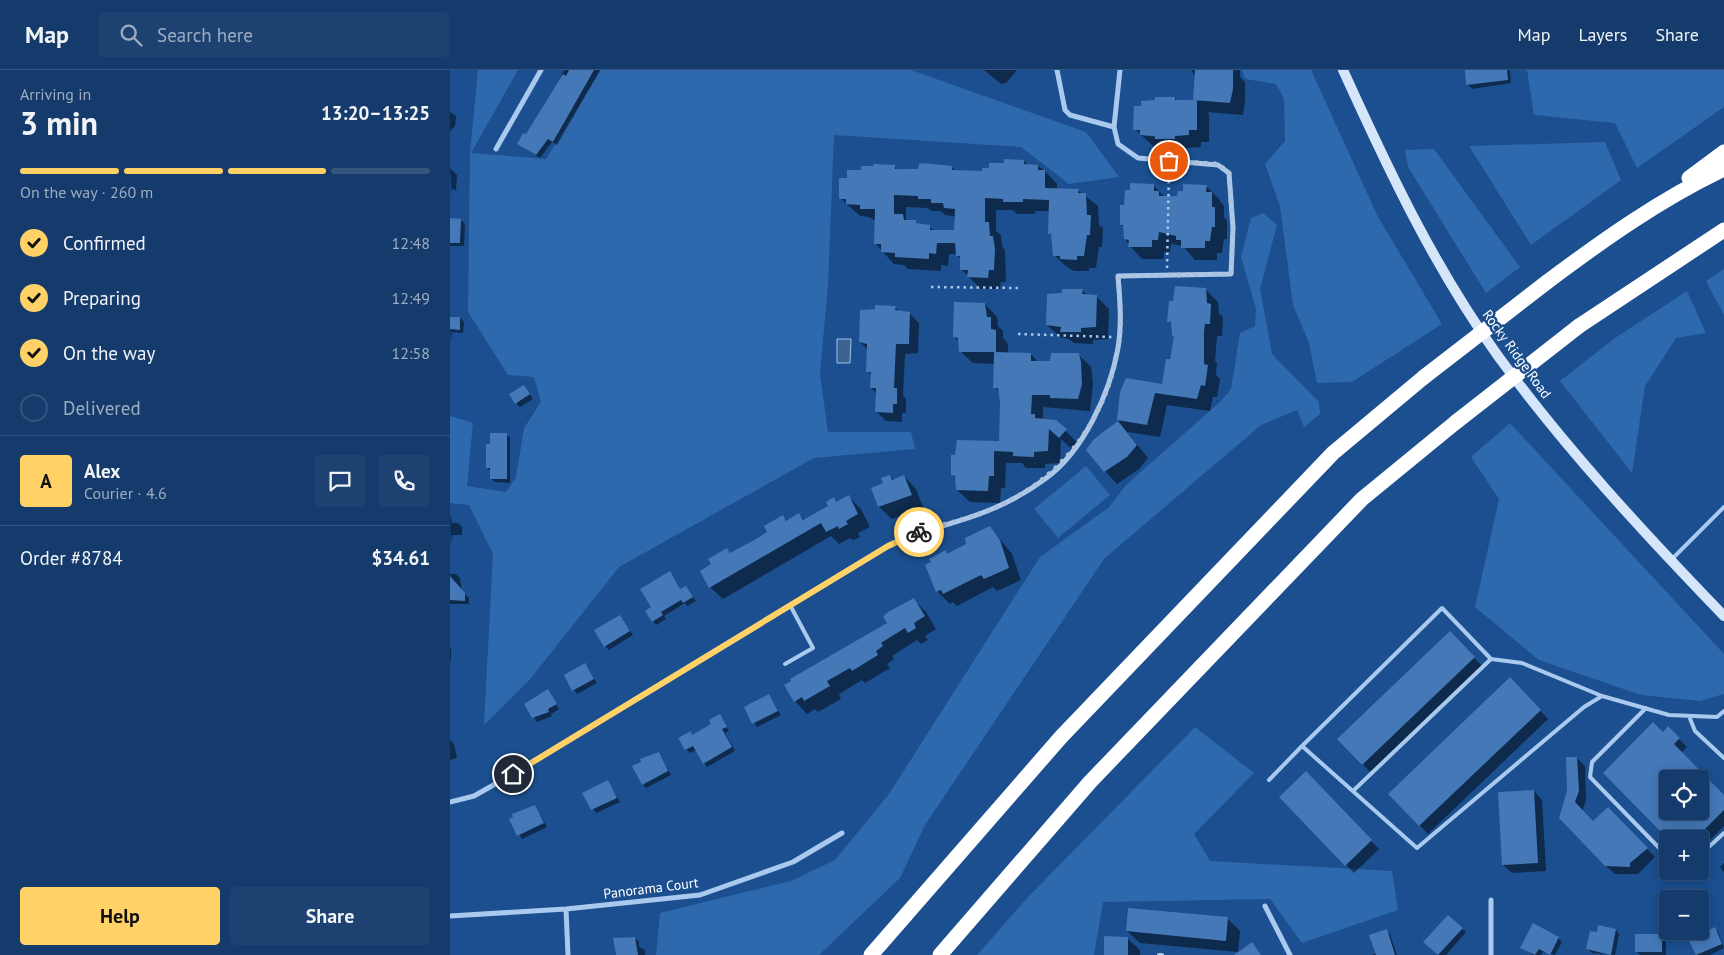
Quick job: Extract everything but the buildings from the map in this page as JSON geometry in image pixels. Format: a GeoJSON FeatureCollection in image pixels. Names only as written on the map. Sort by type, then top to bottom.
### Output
{"type":"FeatureCollection","features":[{"type":"Feature","properties":{"kind":"highway"},"geometry":{"type":"LineString","coordinates":[[871,955],[1068,730],[1334,453],[1424,377],[1547,282],[1724,152]]}},
{"type":"Feature","properties":{"kind":"highway"},"geometry":{"type":"LineString","coordinates":[[1620,230],[1692,184],[1724,169]]}},
{"type":"Feature","properties":{"kind":"highway"},"geometry":{"type":"LineString","coordinates":[[940,955],[1090,782],[1362,499],[1456,422],[1579,326],[1724,230]]}},
{"type":"Feature","properties":{"kind":"highway"},"geometry":{"type":"LineString","coordinates":[[1685,256],[1724,238]]}},
{"type":"Feature","properties":{"kind":"main road","name":"Rocky Ridge Road"},"geometry":{"type":"LineString","coordinates":[[1343,70],[1388,170],[1420,230],[1497,355],[1557,433],[1724,616]]}},
{"type":"Feature","properties":{"kind":"street"},"geometry":{"type":"LineString","coordinates":[[496,149],[541,70]]}},
{"type":"Feature","properties":{"kind":"street"},"geometry":{"type":"LineString","coordinates":[[1057,70],[1065,110],[1070,115],[1114,127]]}},
{"type":"Feature","properties":{"kind":"street"},"geometry":{"type":"LineString","coordinates":[[450,802],[474,796],[513,774],[888,546],[922,531],[992,510],[1046,479],[1066,458],[1097,412],[1106,392],[1119,338],[1118,276],[1231,274],[1233,228],[1229,173],[1218,164],[1149,160],[1129,154],[1118,144],[1114,127],[1120,70]]}},
{"type":"Feature","properties":{"kind":"street","name":"Panorama Court"},"geometry":{"type":"LineString","coordinates":[[450,916],[566,909],[700,895],[793,862],[842,833]]}},
{"type":"Feature","properties":{"kind":"street"},"geometry":{"type":"LineString","coordinates":[[1490,900],[1491,955]]}},
{"type":"Feature","properties":{"kind":"street"},"geometry":{"type":"LineString","coordinates":[[1266,906],[1290,955]]}},
{"type":"Feature","properties":{"kind":"street"},"geometry":{"type":"LineString","coordinates":[[566,909],[568,955]]}},
{"type":"Feature","properties":{"kind":"lane"},"geometry":{"type":"LineString","coordinates":[[1671,560],[1724,507]]}},
{"type":"Feature","properties":{"kind":"lane"},"geometry":{"type":"LineString","coordinates":[[786,664],[813,648],[790,605]]}},
{"type":"Feature","properties":{"kind":"lane"},"geometry":{"type":"LineString","coordinates":[[1269,780],[1442,608],[1491,659],[1522,663],[1602,696],[1670,715],[1717,716],[1724,711]]}},
{"type":"Feature","properties":{"kind":"lane"},"geometry":{"type":"LineString","coordinates":[[1353,791],[1491,659]]}},
{"type":"Feature","properties":{"kind":"lane"},"geometry":{"type":"LineString","coordinates":[[1302,746],[1418,848],[1584,707],[1602,696]]}},
{"type":"Feature","properties":{"kind":"lane"},"geometry":{"type":"LineString","coordinates":[[1646,708],[1592,762],[1590,777],[1659,848]]}},
{"type":"Feature","properties":{"kind":"lane"},"geometry":{"type":"LineString","coordinates":[[1689,716],[1695,731],[1724,758]]}},
{"type":"Feature","properties":{"kind":"lane"},"geometry":{"type":"LineString","coordinates":[[1709,847],[1724,833]]}},
{"type":"Feature","properties":{"kind":"path"},"geometry":{"type":"LineString","coordinates":[[1166,274],[1169,161]]}},
{"type":"Feature","properties":{"kind":"path"},"geometry":{"type":"LineString","coordinates":[[931,287],[1020,288]]}},
{"type":"Feature","properties":{"kind":"path"},"geometry":{"type":"LineString","coordinates":[[1018,334],[1119,338]]}},
{"type":"Feature","properties":{"kind":"shaded area"},"geometry":{"type":"Polygon","coordinates":[[[478,70],[518,70],[471,153],[546,159],[601,70],[911,70],[1086,132],[1119,177],[1069,184],[1021,147],[834,135],[828,284],[820,374],[828,432],[911,432],[915,449],[814,458],[619,567],[531,678],[484,725],[493,554],[469,505],[450,503],[450,416],[473,423],[467,486],[506,492],[516,477],[524,428],[541,402],[534,377],[508,375],[468,312],[470,153],[478,70]]]}},
{"type":"Feature","properties":{"kind":"shaded area"},"geometry":{"type":"Polygon","coordinates":[[[1242,70],[1311,70],[1378,217],[1442,324],[1352,382],[1317,383],[1309,343],[1293,305],[1280,206],[1265,164],[1285,141],[1284,99],[1276,84],[1245,79],[1242,70]]]}},
{"type":"Feature","properties":{"kind":"shaded area"},"geometry":{"type":"Polygon","coordinates":[[[1527,70],[1724,70],[1724,107],[1637,168],[1615,123],[1534,115],[1527,70]]]}},
{"type":"Feature","properties":{"kind":"shaded area"},"geometry":{"type":"Polygon","coordinates":[[[1605,142],[1621,180],[1531,245],[1469,146],[1605,142]]]}},
{"type":"Feature","properties":{"kind":"shaded area"},"geometry":{"type":"Polygon","coordinates":[[[1434,149],[1520,267],[1486,293],[1408,167],[1405,150],[1434,149]]]}},
{"type":"Feature","properties":{"kind":"shaded area"},"geometry":{"type":"Polygon","coordinates":[[[1263,213],[1277,225],[1260,289],[1272,354],[1319,402],[1320,414],[1304,427],[1297,410],[1261,425],[1104,559],[925,825],[900,878],[819,955],[656,955],[660,913],[791,881],[835,860],[889,794],[1040,557],[1108,508],[1127,484],[1220,402],[1231,389],[1240,333],[1255,326],[1256,309],[1241,257],[1251,218],[1263,213]]]}},
{"type":"Feature","properties":{"kind":"shaded area"},"geometry":{"type":"Polygon","coordinates":[[[1724,269],[1724,315],[1706,281],[1724,269]]]}},
{"type":"Feature","properties":{"kind":"shaded area"},"geometry":{"type":"Polygon","coordinates":[[[1687,291],[1706,333],[1676,338],[1645,386],[1632,473],[1560,381],[1615,338],[1687,291]]]}},
{"type":"Feature","properties":{"kind":"shaded area"},"geometry":{"type":"Polygon","coordinates":[[[837,339],[851,339],[850,363],[837,363],[837,339]]]}},
{"type":"Feature","properties":{"kind":"shaded area"},"geometry":{"type":"Polygon","coordinates":[[[1510,423],[1724,654],[1724,694],[1700,701],[1641,695],[1539,660],[1475,607],[1499,499],[1471,457],[1510,423]]]}},
{"type":"Feature","properties":{"kind":"shaded area"},"geometry":{"type":"Polygon","coordinates":[[[1086,466],[1110,495],[1058,538],[1034,509],[1086,466]]]}},
{"type":"Feature","properties":{"kind":"shaded area"},"geometry":{"type":"Polygon","coordinates":[[[1195,727],[1254,773],[1194,834],[1210,861],[1392,871],[1398,910],[1302,943],[1270,899],[1103,902],[1094,955],[977,955],[1028,897],[1195,727]]]}},
{"type":"Feature","properties":{"kind":"way so far"},"geometry":{"type":"LineString","coordinates":[[919,532],[992,510],[1046,479],[1066,458],[1083,436],[1106,392],[1118,348],[1120,312],[1118,276],[1231,274],[1233,228],[1229,173],[1218,164],[1169,161]]}},
{"type":"Feature","properties":{"kind":"route"},"geometry":{"type":"LineString","coordinates":[[513,774],[888,546],[919,532]]}}]}
